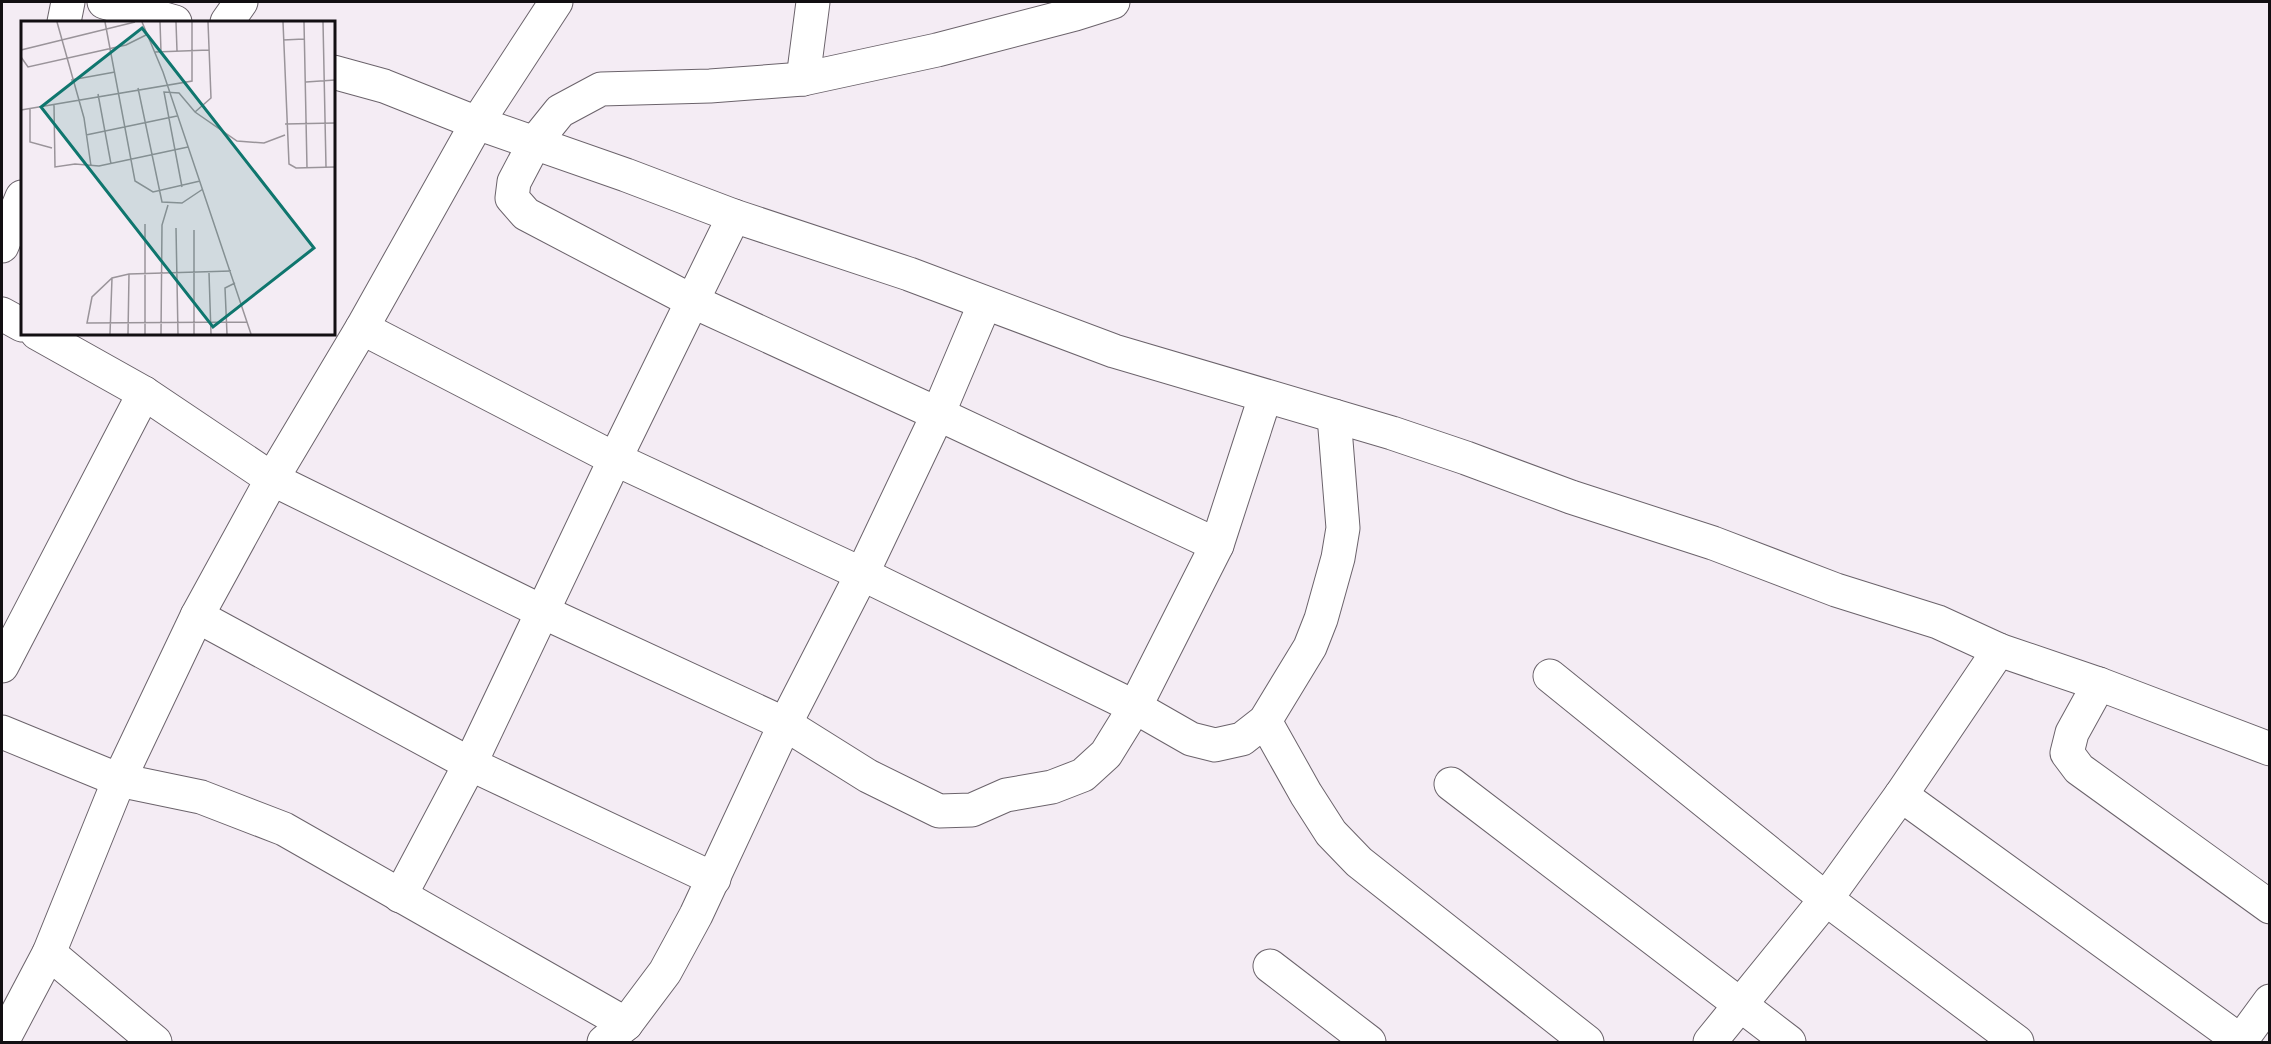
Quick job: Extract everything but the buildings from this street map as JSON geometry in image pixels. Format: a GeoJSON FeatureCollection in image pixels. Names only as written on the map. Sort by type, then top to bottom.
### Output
{"type":"FeatureCollection","features":[{"type":"Feature","properties":{"kind":"street"},"geometry":{"type":"LineString","coordinates":[[64,21],[68,2]]}},
{"type":"Feature","properties":{"kind":"street"},"geometry":{"type":"LineString","coordinates":[[104,2],[171,21]]}},
{"type":"Feature","properties":{"kind":"street"},"geometry":{"type":"LineString","coordinates":[[228,21],[241,2]]}},
{"type":"Feature","properties":{"kind":"street"},"geometry":{"type":"LineString","coordinates":[[2,1042],[49,952],[119,780],[197,616],[272,479],[362,328],[477,123],[556,2]]}},
{"type":"Feature","properties":{"kind":"street"},"geometry":{"type":"LineString","coordinates":[[802,79],[813,2]]}},
{"type":"Feature","properties":{"kind":"street"},"geometry":{"type":"LineString","coordinates":[[1113,2],[937,50],[802,79],[710,86],[601,89],[560,111],[535,142],[514,182],[513,198],[526,214],[692,301],[1217,545]]}},
{"type":"Feature","properties":{"kind":"street"},"geometry":{"type":"LineString","coordinates":[[334,72],[384,86],[477,123],[535,142],[734,216],[909,274],[1114,351],[1466,458],[1571,497],[1713,543],[1836,590],[1938,622],[1999,650],[2099,684],[2270,749]]}},
{"type":"Feature","properties":{"kind":"street"},"geometry":{"type":"LineString","coordinates":[[2,246],[21,199]]}},
{"type":"Feature","properties":{"kind":"street"},"geometry":{"type":"LineString","coordinates":[[400,896],[470,764],[734,216]]}},
{"type":"Feature","properties":{"kind":"street"},"geometry":{"type":"LineString","coordinates":[[2,732],[119,780],[201,797],[284,829],[400,896],[615,1033],[665,972],[714,879],[785,724],[862,574],[938,414],[985,303]]}},
{"type":"Feature","properties":{"kind":"street"},"geometry":{"type":"LineString","coordinates":[[2,314],[21,324]]}},
{"type":"Feature","properties":{"kind":"street"},"geometry":{"type":"LineString","coordinates":[[362,328],[615,459],[862,574],[1135,707],[1191,739],[1215,745],[1242,739],[1265,721],[1310,647],[1338,558],[1343,528],[1334,416]]}},
{"type":"Feature","properties":{"kind":"street"},"geometry":{"type":"LineString","coordinates":[[39,334],[144,393],[272,479],[543,612],[785,724],[868,776],[939,811],[972,810],[1006,795],[1052,787],[1083,775],[1106,754],[1135,707],[1217,545],[1266,397]]}},
{"type":"Feature","properties":{"kind":"street"},"geometry":{"type":"LineString","coordinates":[[2,666],[144,393]]}},
{"type":"Feature","properties":{"kind":"street"},"geometry":{"type":"LineString","coordinates":[[197,616],[470,764],[714,879]]}},
{"type":"Feature","properties":{"kind":"street"},"geometry":{"type":"LineString","coordinates":[[1710,1042],[1826,899],[1901,795],[1999,650]]}},
{"type":"Feature","properties":{"kind":"street"},"geometry":{"type":"LineString","coordinates":[[1550,676],[1826,899],[2018,1042]]}},
{"type":"Feature","properties":{"kind":"street"},"geometry":{"type":"LineString","coordinates":[[2099,684],[2072,733],[2067,753],[2079,770],[2270,907]]}},
{"type":"Feature","properties":{"kind":"street"},"geometry":{"type":"LineString","coordinates":[[1265,721],[1306,795],[1331,833],[1359,862],[1587,1042]]}},
{"type":"Feature","properties":{"kind":"street"},"geometry":{"type":"LineString","coordinates":[[1451,784],[1789,1042]]}},
{"type":"Feature","properties":{"kind":"street"},"geometry":{"type":"LineString","coordinates":[[1901,795],[2241,1042],[2270,1001]]}},
{"type":"Feature","properties":{"kind":"street"},"geometry":{"type":"LineString","coordinates":[[49,952],[156,1042]]}},
{"type":"Feature","properties":{"kind":"street"},"geometry":{"type":"LineString","coordinates":[[1270,966],[1369,1042]]}}]}
